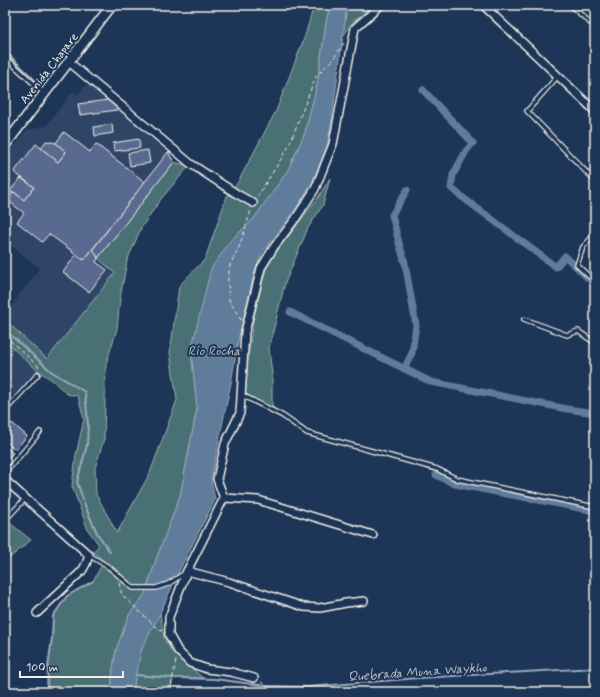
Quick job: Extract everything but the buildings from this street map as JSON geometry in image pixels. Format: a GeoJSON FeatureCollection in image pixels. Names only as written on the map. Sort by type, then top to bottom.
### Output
{"type":"FeatureCollection","features":[{"type":"Feature","properties":{"kind":"main road","name":"Avenida Chapare"},"geometry":{"type":"LineString","coordinates":[[5,145],[112,5]]}},
{"type":"Feature","properties":{"kind":"street"},"geometry":{"type":"LineString","coordinates":[[254,678],[230,672],[207,669],[190,663],[178,651],[169,635],[169,617],[187,571],[224,498],[217,479],[225,444],[240,413],[245,332],[261,268],[315,189],[333,144],[355,28],[380,5]]}},
{"type":"Feature","properties":{"kind":"street"},"geometry":{"type":"LineString","coordinates":[[483,5],[595,111]]}},
{"type":"Feature","properties":{"kind":"street"},"geometry":{"type":"LineString","coordinates":[[69,62],[190,164],[253,203]]}},
{"type":"Feature","properties":{"kind":"street"},"geometry":{"type":"LineString","coordinates":[[5,480],[89,555],[82,571],[37,613]]}},
{"type":"Feature","properties":{"kind":"street"},"geometry":{"type":"LineString","coordinates":[[224,498],[258,500],[373,535]]}},
{"type":"Feature","properties":{"kind":"street"},"geometry":{"type":"LineString","coordinates":[[187,571],[229,582],[304,608],[320,608],[346,603],[364,602]]}},
{"type":"Feature","properties":{"kind":"lane"},"geometry":{"type":"LineString","coordinates":[[570,5],[595,27]]}},
{"type":"Feature","properties":{"kind":"lane"},"geometry":{"type":"LineString","coordinates":[[5,57],[44,94]]}},
{"type":"Feature","properties":{"kind":"lane"},"geometry":{"type":"LineString","coordinates":[[558,76],[527,111],[595,181]]}},
{"type":"Feature","properties":{"kind":"lane"},"geometry":{"type":"LineString","coordinates":[[595,234],[583,247],[577,265],[595,282]]}},
{"type":"Feature","properties":{"kind":"lane"},"geometry":{"type":"LineString","coordinates":[[524,319],[566,335],[578,331],[595,343]]}},
{"type":"Feature","properties":{"kind":"lane"},"geometry":{"type":"LineString","coordinates":[[5,411],[38,374]]}},
{"type":"Feature","properties":{"kind":"lane"},"geometry":{"type":"LineString","coordinates":[[241,395],[283,416],[307,433],[437,469],[457,479],[595,507]]}},
{"type":"Feature","properties":{"kind":"lane"},"geometry":{"type":"LineString","coordinates":[[5,473],[40,432]]}},
{"type":"Feature","properties":{"kind":"lane"},"geometry":{"type":"LineString","coordinates":[[8,517],[25,499]]}},
{"type":"Feature","properties":{"kind":"lane"},"geometry":{"type":"LineString","coordinates":[[89,555],[110,568],[133,588],[156,588],[168,584],[187,571]]}},
{"type":"Feature","properties":{"kind":"path"},"geometry":{"type":"LineString","coordinates":[[245,332],[240,319],[229,300],[228,279],[230,265],[240,245],[253,203],[288,148],[316,76],[333,59],[346,40]]}},
{"type":"Feature","properties":{"kind":"path"},"geometry":{"type":"LineString","coordinates":[[5,336],[40,367],[38,374]]}},
{"type":"Feature","properties":{"kind":"path"},"geometry":{"type":"LineString","coordinates":[[116,574],[122,595],[156,627]]}},
{"type":"Feature","properties":{"kind":"path"},"geometry":{"type":"LineString","coordinates":[[170,692],[178,651]]}},
{"type":"Feature","properties":{"kind":"path"},"geometry":{"type":"LineString","coordinates":[[254,678],[267,686],[271,692]]}},
{"type":"Feature","properties":{"kind":"shaded area"},"geometry":{"type":"Polygon","coordinates":[[[88,83],[168,152],[174,162],[98,258],[115,273],[47,359],[5,320],[5,314],[40,268],[5,241],[5,158],[27,130],[46,126],[73,91],[78,95],[88,83]]]}},
{"type":"Feature","properties":{"kind":"shaded area"},"geometry":{"type":"Polygon","coordinates":[[[5,341],[37,370],[5,404],[5,341]]]}},
{"type":"Feature","properties":{"kind":"green space"},"geometry":{"type":"Polygon","coordinates":[[[314,5],[330,5],[317,85],[305,133],[288,170],[275,189],[253,220],[230,241],[191,350],[197,408],[180,496],[145,594],[129,615],[116,650],[111,692],[47,692],[53,616],[67,596],[93,581],[104,561],[93,552],[99,545],[88,530],[72,486],[76,455],[84,419],[78,396],[67,394],[52,380],[37,370],[5,341],[5,320],[47,359],[115,273],[98,258],[174,162],[189,166],[161,199],[141,228],[127,261],[120,298],[117,329],[106,364],[104,439],[95,468],[96,494],[117,533],[150,473],[177,400],[170,353],[179,286],[205,259],[227,196],[238,182],[276,111],[305,36],[314,5]]]}},
{"type":"Feature","properties":{"kind":"green space"},"geometry":{"type":"Polygon","coordinates":[[[347,5],[373,5],[352,23],[342,38],[347,5]]]}},
{"type":"Feature","properties":{"kind":"green space"},"geometry":{"type":"Polygon","coordinates":[[[330,178],[323,205],[308,228],[285,283],[269,348],[272,375],[272,405],[276,411],[245,395],[253,321],[267,264],[319,196],[330,178]]]}},
{"type":"Feature","properties":{"kind":"green space"},"geometry":{"type":"Polygon","coordinates":[[[5,519],[31,540],[5,562],[5,519]]]}},
{"type":"Feature","properties":{"kind":"green space"},"geometry":{"type":"Polygon","coordinates":[[[160,613],[164,638],[172,652],[203,678],[173,678],[170,692],[134,692],[134,683],[142,648],[160,613]]]}},
{"type":"Feature","properties":{"kind":"water","name":"Río Rocha"},"geometry":{"type":"Polygon","coordinates":[[[330,5],[347,5],[327,147],[312,183],[297,207],[263,252],[255,270],[239,336],[211,480],[215,500],[142,648],[134,683],[134,692],[111,692],[116,650],[129,615],[145,594],[180,496],[197,408],[191,350],[211,269],[230,241],[253,220],[288,170],[305,133],[317,85],[330,5]]]}},
{"type":"Feature","properties":{"kind":"waterway"},"geometry":{"type":"LineString","coordinates":[[5,51],[42,87]]}},
{"type":"Feature","properties":{"kind":"waterway"},"geometry":{"type":"LineString","coordinates":[[423,90],[473,143],[466,151],[453,175],[451,188],[556,267],[565,256],[595,285]]}},
{"type":"Feature","properties":{"kind":"waterway"},"geometry":{"type":"LineString","coordinates":[[404,369],[412,353],[416,325],[405,263],[392,215],[407,190]]}},
{"type":"Feature","properties":{"kind":"waterway"},"geometry":{"type":"LineString","coordinates":[[290,312],[431,382],[567,409],[595,413]]}},
{"type":"Feature","properties":{"kind":"waterway"},"geometry":{"type":"LineString","coordinates":[[5,330],[52,372],[85,392],[88,424],[87,445],[77,482],[97,533],[110,552]]}},
{"type":"Feature","properties":{"kind":"waterway"},"geometry":{"type":"LineString","coordinates":[[436,475],[455,484],[595,511]]}},
{"type":"Feature","properties":{"kind":"waterway"},"geometry":{"type":"LineString","coordinates":[[47,692],[53,616],[67,596],[93,581]]}},
{"type":"Feature","properties":{"kind":"waterway","name":"Quebrada Muna Waykho"},"geometry":{"type":"LineString","coordinates":[[136,675],[215,679],[267,686],[308,687],[419,678],[595,668]]}}]}
